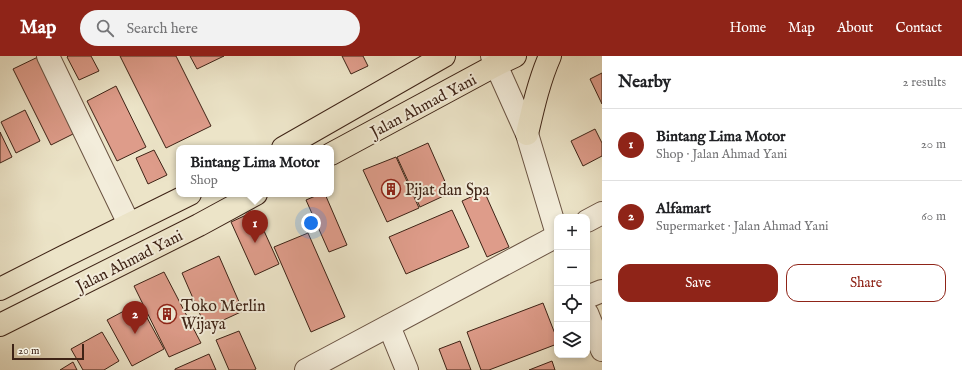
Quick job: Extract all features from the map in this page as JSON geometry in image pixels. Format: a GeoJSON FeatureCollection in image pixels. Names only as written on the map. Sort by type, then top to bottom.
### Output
{"type":"FeatureCollection","features":[{"type":"Feature","properties":{"kind":"main road","name":"Jalan Ahmad Yani"},"geometry":{"type":"LineString","coordinates":[[288,145],[444,56]]}},
{"type":"Feature","properties":{"kind":"main road","name":"Jalan Ahmad Yani"},"geometry":{"type":"LineString","coordinates":[[334,152],[494,61],[515,56]]}},
{"type":"Feature","properties":{"kind":"main road"},"geometry":{"type":"LineString","coordinates":[[527,134],[543,72],[550,56]]}},
{"type":"Feature","properties":{"kind":"main road","name":"Jalan Ahmad Yani"},"geometry":{"type":"LineString","coordinates":[[0,289],[184,197]]}},
{"type":"Feature","properties":{"kind":"main road","name":"Jalan Ahmad Yani"},"geometry":{"type":"LineString","coordinates":[[0,325],[199,225],[250,197]]}},
{"type":"Feature","properties":{"kind":"street"},"geometry":{"type":"LineString","coordinates":[[48,56],[129,224]]}},
{"type":"Feature","properties":{"kind":"street"},"geometry":{"type":"LineString","coordinates":[[494,61],[527,134],[554,225]]}},
{"type":"Feature","properties":{"kind":"street"},"geometry":{"type":"LineString","coordinates":[[590,220],[602,214]]}},
{"type":"Feature","properties":{"kind":"street"},"geometry":{"type":"LineString","coordinates":[[306,370],[554,237]]}},
{"type":"Feature","properties":{"kind":"street"},"geometry":{"type":"LineString","coordinates":[[590,296],[602,291]]}},
{"type":"Feature","properties":{"kind":"street"},"geometry":{"type":"LineString","coordinates":[[590,320],[602,350]]}},
{"type":"Feature","properties":{"kind":"street"},"geometry":{"type":"LineString","coordinates":[[389,326],[407,370]]}},
{"type":"Feature","properties":{"kind":"building"},"geometry":{"type":"Polygon","coordinates":[[[40,56],[83,129],[51,145],[13,69],[40,56]]]}},
{"type":"Feature","properties":{"kind":"building"},"geometry":{"type":"Polygon","coordinates":[[[91,56],[99,71],[79,80],[67,57],[91,56]]]}},
{"type":"Feature","properties":{"kind":"building"},"geometry":{"type":"Polygon","coordinates":[[[120,56],[176,56],[211,126],[166,148],[120,56]]]}},
{"type":"Feature","properties":{"kind":"building"},"geometry":{"type":"Polygon","coordinates":[[[190,56],[224,56],[197,69],[190,56]]]}},
{"type":"Feature","properties":{"kind":"building"},"geometry":{"type":"Polygon","coordinates":[[[342,56],[363,56],[368,66],[351,74],[342,56]]]}},
{"type":"Feature","properties":{"kind":"building"},"geometry":{"type":"Polygon","coordinates":[[[602,73],[602,104],[590,79],[602,73]]]}},
{"type":"Feature","properties":{"kind":"building"},"geometry":{"type":"Polygon","coordinates":[[[116,86],[146,147],[117,161],[87,101],[116,86]]]}},
{"type":"Feature","properties":{"kind":"building"},"geometry":{"type":"Polygon","coordinates":[[[25,110],[40,141],[16,153],[1,122],[25,110]]]}},
{"type":"Feature","properties":{"kind":"building"},"geometry":{"type":"Polygon","coordinates":[[[595,129],[602,143],[602,156],[583,166],[571,141],[595,129]]]}},
{"type":"Feature","properties":{"kind":"building"},"geometry":{"type":"Polygon","coordinates":[[[0,132],[12,157],[0,163],[0,132]]]}},
{"type":"Feature","properties":{"kind":"building"},"geometry":{"type":"Polygon","coordinates":[[[428,143],[450,193],[420,207],[397,157],[428,143]]]}},
{"type":"Feature","properties":{"kind":"building"},"geometry":{"type":"Polygon","coordinates":[[[154,150],[167,175],[148,184],[136,158],[154,150]]]}},
{"type":"Feature","properties":{"kind":"building","name":"Pijat dan Spa"},"geometry":{"type":"Polygon","coordinates":[[[396,157],[419,208],[387,222],[363,170],[396,157]]]}},
{"type":"Feature","properties":{"kind":"building"},"geometry":{"type":"Polygon","coordinates":[[[484,191],[509,247],[487,257],[462,201],[484,191]]]}},
{"type":"Feature","properties":{"kind":"building"},"geometry":{"type":"Polygon","coordinates":[[[313,197],[326,197],[347,245],[329,252],[306,200],[313,197]]]}},
{"type":"Feature","properties":{"kind":"building"},"geometry":{"type":"Polygon","coordinates":[[[452,210],[469,247],[406,274],[389,237],[452,210]]]}},
{"type":"Feature","properties":{"kind":"building"},"geometry":{"type":"Polygon","coordinates":[[[255,211],[279,264],[255,275],[231,222],[255,211]]]}},
{"type":"Feature","properties":{"kind":"building"},"geometry":{"type":"Polygon","coordinates":[[[308,233],[345,317],[311,332],[274,247],[308,233]]]}},
{"type":"Feature","properties":{"kind":"building"},"geometry":{"type":"Polygon","coordinates":[[[219,256],[243,311],[206,328],[182,273],[219,256]]]}},
{"type":"Feature","properties":{"kind":"building","name":"Toko Merlin Wijaya"},"geometry":{"type":"Polygon","coordinates":[[[164,272],[201,343],[169,357],[134,286],[164,272]]]}},
{"type":"Feature","properties":{"kind":"building"},"geometry":{"type":"Polygon","coordinates":[[[139,303],[164,349],[132,366],[107,320],[139,303]]]}},
{"type":"Feature","properties":{"kind":"building"},"geometry":{"type":"Polygon","coordinates":[[[543,303],[554,331],[554,345],[489,370],[481,370],[467,332],[543,303]]]}},
{"type":"Feature","properties":{"kind":"building"},"geometry":{"type":"Polygon","coordinates":[[[239,331],[256,369],[254,370],[229,370],[216,340],[239,331]]]}},
{"type":"Feature","properties":{"kind":"building"},"geometry":{"type":"Polygon","coordinates":[[[102,332],[119,361],[104,370],[83,370],[71,349],[102,332]]]}},
{"type":"Feature","properties":{"kind":"building"},"geometry":{"type":"Polygon","coordinates":[[[460,341],[471,370],[447,370],[439,349],[460,341]]]}},
{"type":"Feature","properties":{"kind":"building"},"geometry":{"type":"Polygon","coordinates":[[[209,354],[216,370],[175,370],[175,369],[209,354]]]}},
{"type":"Feature","properties":{"kind":"building"},"geometry":{"type":"Polygon","coordinates":[[[552,361],[555,370],[529,370],[552,361]]]}},
{"type":"Feature","properties":{"kind":"building"},"geometry":{"type":"Polygon","coordinates":[[[73,362],[77,370],[60,370],[73,362]]]}},
{"type":"Feature","properties":{"kind":"place","name":"Pijat dan Spa"},"geometry":{"type":"Point","coordinates":[391,189]}},
{"type":"Feature","properties":{"kind":"place","name":"Bintang Lima Motor"},"geometry":{"type":"Point","coordinates":[255,243]}},
{"type":"Feature","properties":{"kind":"place","name":"Toko Merlin Wijaya"},"geometry":{"type":"Point","coordinates":[167,314]}},
{"type":"Feature","properties":{"kind":"place","name":"Alfamart"},"geometry":{"type":"Point","coordinates":[135,334]}}]}
